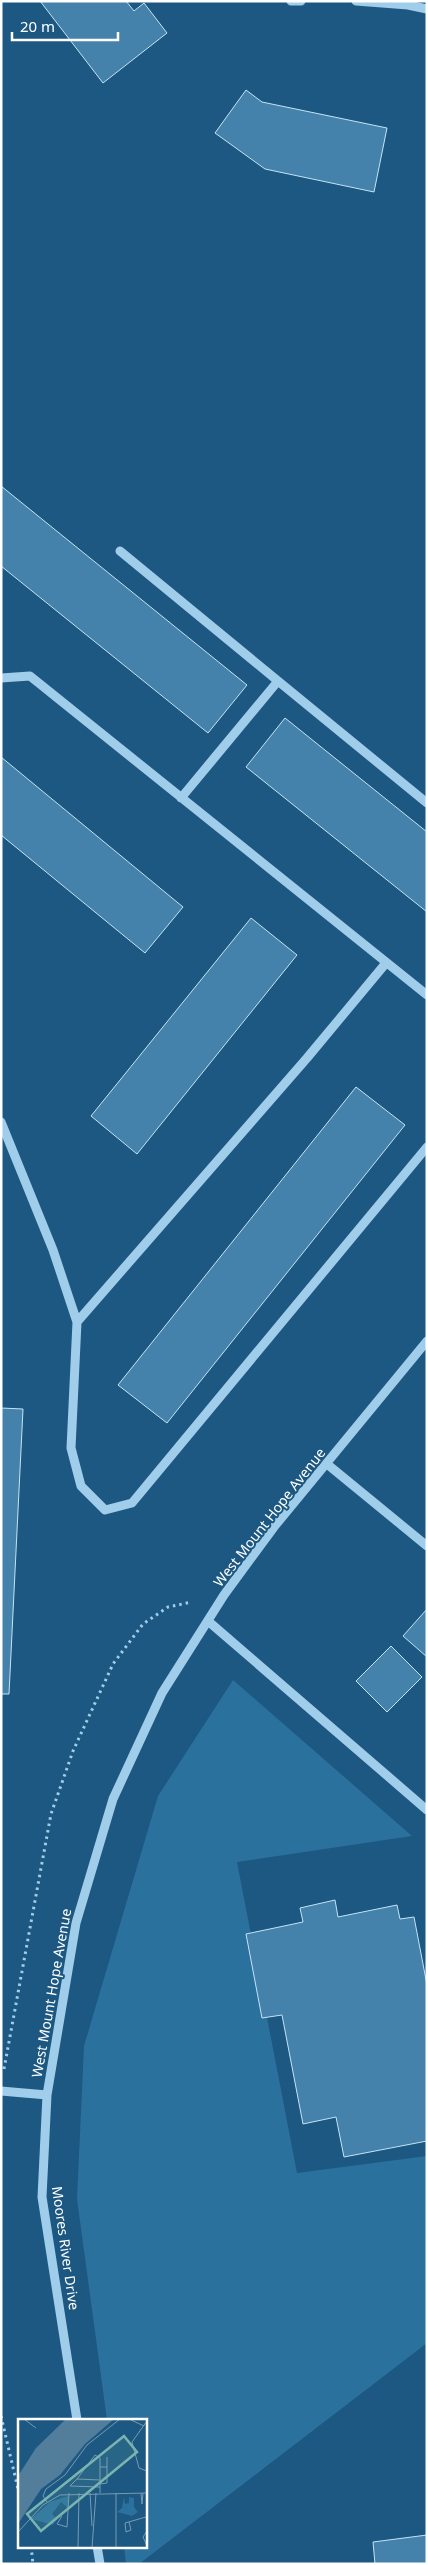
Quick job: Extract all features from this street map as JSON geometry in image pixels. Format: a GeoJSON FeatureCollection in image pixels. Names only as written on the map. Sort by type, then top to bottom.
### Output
{"type":"FeatureCollection","features":[{"type":"Feature","properties":{"kind":"street"},"geometry":{"type":"LineString","coordinates":[[291,1],[301,1]]}},
{"type":"Feature","properties":{"kind":"street"},"geometry":{"type":"LineString","coordinates":[[356,1],[408,5],[427,10]]}},
{"type":"Feature","properties":{"kind":"street"},"geometry":{"type":"LineString","coordinates":[[120,551],[427,803]]}},
{"type":"Feature","properties":{"kind":"street"},"geometry":{"type":"LineString","coordinates":[[1,678],[30,676],[427,995]]}},
{"type":"Feature","properties":{"kind":"street"},"geometry":{"type":"LineString","coordinates":[[181,798],[278,681]]}},
{"type":"Feature","properties":{"kind":"street"},"geometry":{"type":"LineString","coordinates":[[77,1322],[307,1058],[386,963]]}},
{"type":"Feature","properties":{"kind":"street"},"geometry":{"type":"LineString","coordinates":[[1,1122],[53,1250],[77,1322],[71,1448],[81,1486],[105,1510],[132,1503],[427,1148]]}},
{"type":"Feature","properties":{"kind":"street","name":"West Mount Hope Avenue"},"geometry":{"type":"LineString","coordinates":[[47,2095],[76,1923],[113,1799],[162,1693],[224,1595],[274,1527],[427,1341]]}},
{"type":"Feature","properties":{"kind":"street"},"geometry":{"type":"LineString","coordinates":[[327,1464],[427,1546]]}},
{"type":"Feature","properties":{"kind":"street"},"geometry":{"type":"LineString","coordinates":[[208,1621],[427,1810]]}},
{"type":"Feature","properties":{"kind":"street"},"geometry":{"type":"LineString","coordinates":[[1,2091],[47,2095]]}},
{"type":"Feature","properties":{"kind":"street","name":"Moores River Drive"},"geometry":{"type":"LineString","coordinates":[[47,2095],[42,2197],[77,2419]]}},
{"type":"Feature","properties":{"kind":"street"},"geometry":{"type":"LineString","coordinates":[[97,2548],[100,2564]]}},
{"type":"Feature","properties":{"kind":"path"},"geometry":{"type":"LineString","coordinates":[[3,2075],[51,1814],[73,1751],[113,1664],[143,1624],[168,1607],[224,1595]]}},
{"type":"Feature","properties":{"kind":"path"},"geometry":{"type":"LineString","coordinates":[[1,2416],[18,2489]]}},
{"type":"Feature","properties":{"kind":"path"},"geometry":{"type":"LineString","coordinates":[[31,2548],[34,2564]]}},
{"type":"Feature","properties":{"kind":"shaded area"},"geometry":{"type":"Polygon","coordinates":[[[233,1680],[412,1836],[237,1862],[297,2173],[427,2156],[427,2343],[139,2564],[126,2564],[124,2548],[146,2548],[146,2419],[107,2419],[77,2199],[84,2046],[158,1796],[233,1680]]]}},
{"type":"Feature","properties":{"kind":"building"},"geometry":{"type":"Polygon","coordinates":[[[40,1],[126,1],[134,11],[144,3],[167,33],[103,83],[40,1]]]}},
{"type":"Feature","properties":{"kind":"building"},"geometry":{"type":"Polygon","coordinates":[[[246,90],[262,102],[387,128],[374,192],[265,169],[215,133],[246,90]]]}},
{"type":"Feature","properties":{"kind":"building"},"geometry":{"type":"Polygon","coordinates":[[[1,486],[247,685],[208,733],[1,566],[1,486]]]}},
{"type":"Feature","properties":{"kind":"building"},"geometry":{"type":"Polygon","coordinates":[[[285,718],[427,832],[427,912],[246,767],[285,718]]]}},
{"type":"Feature","properties":{"kind":"building"},"geometry":{"type":"Polygon","coordinates":[[[1,757],[183,907],[145,953],[1,835],[1,757]]]}},
{"type":"Feature","properties":{"kind":"building"},"geometry":{"type":"Polygon","coordinates":[[[251,918],[297,955],[137,1154],[91,1116],[251,918]]]}},
{"type":"Feature","properties":{"kind":"building"},"geometry":{"type":"Polygon","coordinates":[[[356,1087],[405,1125],[167,1423],[118,1385],[356,1087]]]}},
{"type":"Feature","properties":{"kind":"building"},"geometry":{"type":"Polygon","coordinates":[[[1,1408],[23,1409],[9,1694],[1,1694],[1,1408]]]}},
{"type":"Feature","properties":{"kind":"building"},"geometry":{"type":"Polygon","coordinates":[[[427,1609],[427,1657],[403,1636],[427,1609]]]}},
{"type":"Feature","properties":{"kind":"building"},"geometry":{"type":"Polygon","coordinates":[[[391,1646],[422,1677],[387,1712],[356,1681],[391,1646]]]}},
{"type":"Feature","properties":{"kind":"building"},"geometry":{"type":"Polygon","coordinates":[[[335,1900],[338,1917],[397,1905],[400,1919],[414,1917],[427,1985],[427,2141],[344,2157],[336,2117],[303,2124],[282,2015],[262,2018],[246,1934],[303,1922],[300,1908],[335,1900]]]}},
{"type":"Feature","properties":{"kind":"building"},"geometry":{"type":"Polygon","coordinates":[[[427,2535],[427,2564],[375,2564],[373,2542],[427,2535]]]}}]}
